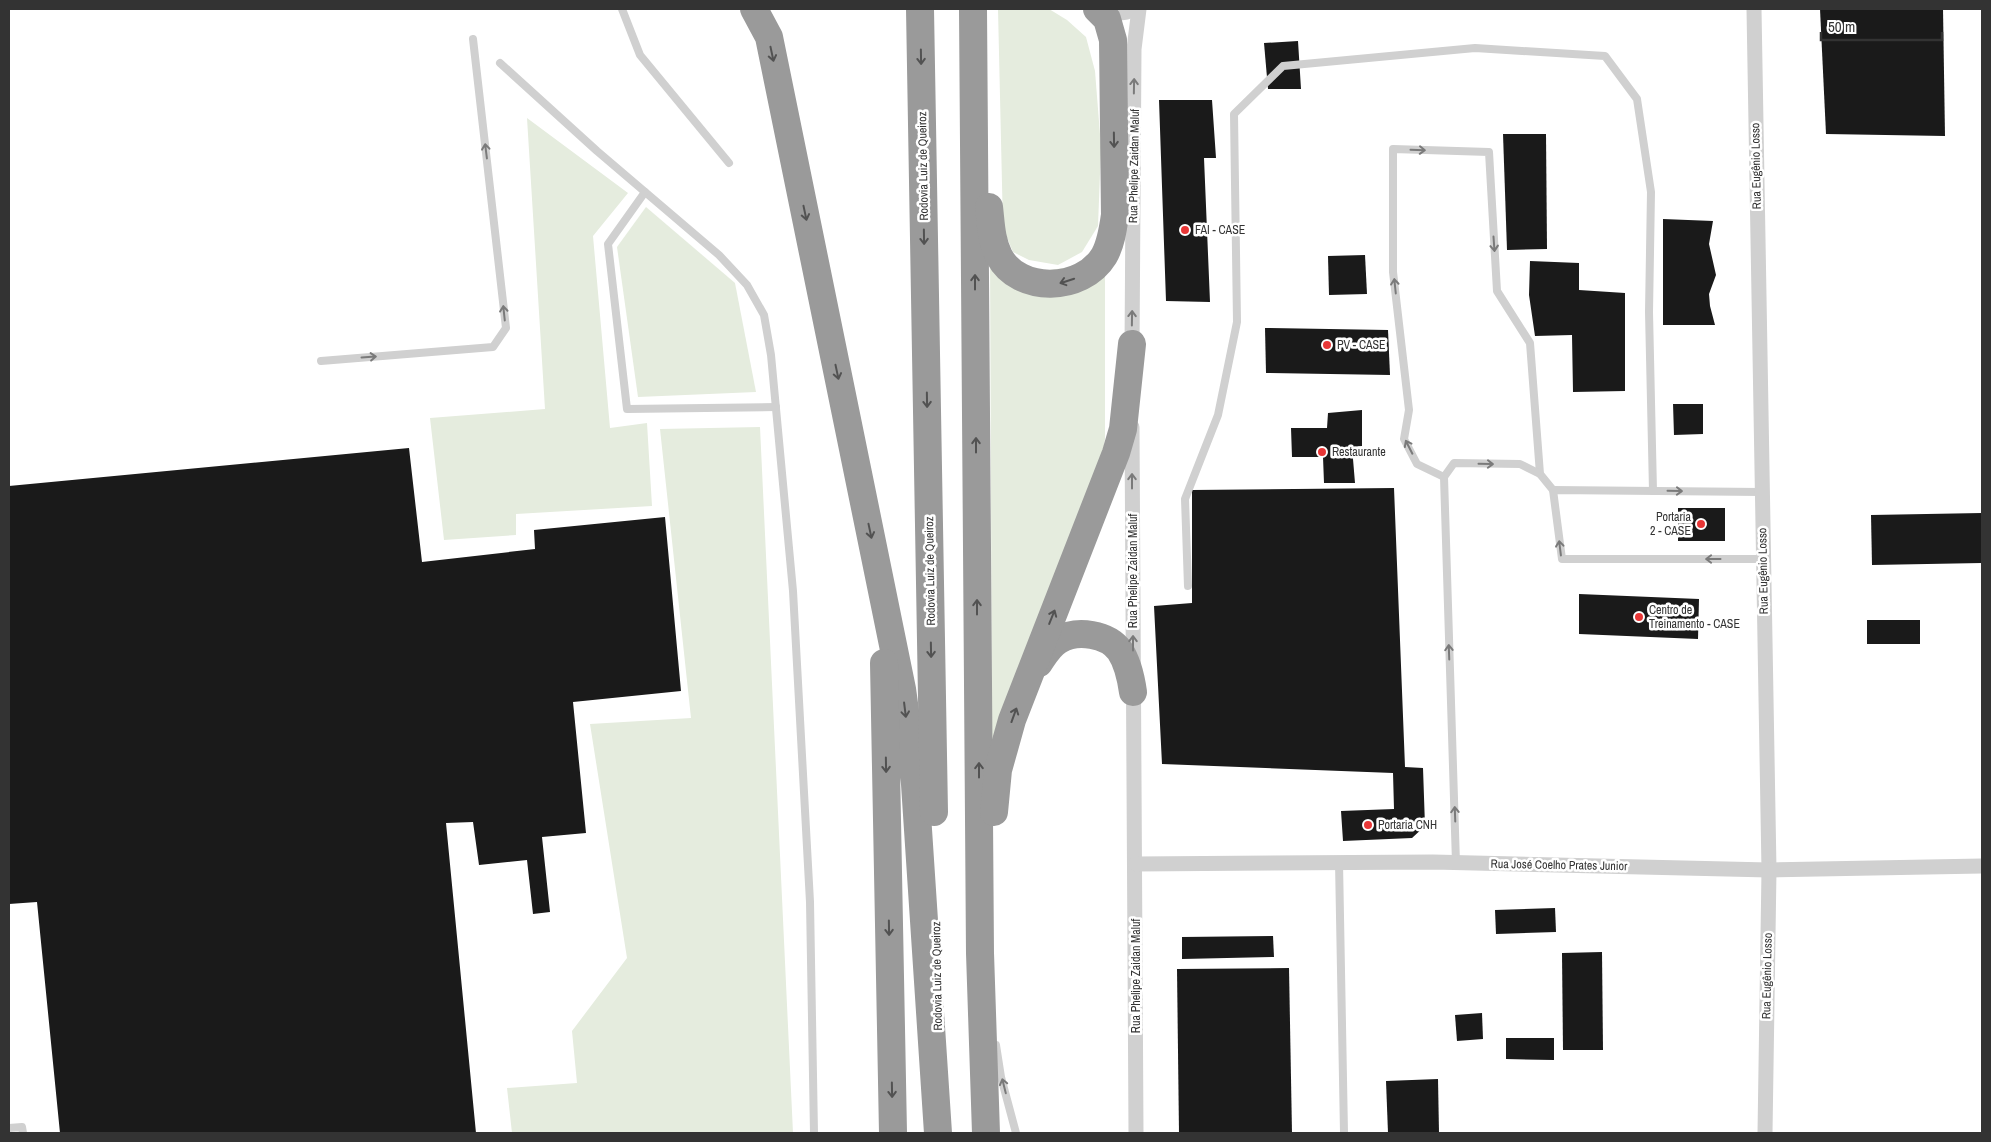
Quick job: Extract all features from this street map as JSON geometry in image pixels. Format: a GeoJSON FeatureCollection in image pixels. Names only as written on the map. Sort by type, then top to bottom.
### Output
{"type":"FeatureCollection","features":[{"type":"Feature","properties":{"kind":"highway"},"geometry":{"type":"LineString","coordinates":[[754,9],[769,37],[902,689],[915,784],[939,1133]]}},
{"type":"Feature","properties":{"kind":"highway","name":"Rodovia Luiz de Queiroz"},"geometry":{"type":"LineString","coordinates":[[920,9],[939,1133]]}},
{"type":"Feature","properties":{"kind":"highway"},"geometry":{"type":"LineString","coordinates":[[973,22],[992,240],[1000,258],[1010,271],[1026,281],[1047,284],[1063,283],[1093,268],[1103,256],[1112,236],[1115,215],[1113,40],[1107,19],[1098,9]]}},
{"type":"Feature","properties":{"kind":"highway"},"geometry":{"type":"LineString","coordinates":[[973,22],[980,953],[986,1133]]}},
{"type":"Feature","properties":{"kind":"highway"},"geometry":{"type":"LineString","coordinates":[[980,953],[998,770],[1012,720],[1116,453],[1123,429],[1132,344]]}},
{"type":"Feature","properties":{"kind":"highway"},"geometry":{"type":"LineString","coordinates":[[882,594],[893,1133]]}},
{"type":"Feature","properties":{"kind":"highway"},"geometry":{"type":"LineString","coordinates":[[1028,679],[1055,643],[1071,635],[1084,634],[1097,636],[1119,650],[1130,676],[1133,692]]}},
{"type":"Feature","properties":{"kind":"street"},"geometry":{"type":"LineString","coordinates":[[1098,9],[1111,13],[1121,13],[1134,9]]}},
{"type":"Feature","properties":{"kind":"street","name":"Rua Phelipe Zaidan Maluf"},"geometry":{"type":"LineString","coordinates":[[1136,1133],[1132,344],[1134,49],[1139,9]]}},
{"type":"Feature","properties":{"kind":"street","name":"Rua Eugênio Losso"},"geometry":{"type":"LineString","coordinates":[[1754,9],[1768,870],[1766,1133]]}},
{"type":"Feature","properties":{"kind":"street","name":"Rua José Coelho Prates Junior"},"geometry":{"type":"LineString","coordinates":[[1136,864],[1456,863],[1768,870],[1982,866]]}},
{"type":"Feature","properties":{"kind":"lane"},"geometry":{"type":"LineString","coordinates":[[622,9],[640,55],[729,164]]}},
{"type":"Feature","properties":{"kind":"lane"},"geometry":{"type":"LineString","coordinates":[[321,361],[493,347],[506,328],[473,39]]}},
{"type":"Feature","properties":{"kind":"lane"},"geometry":{"type":"LineString","coordinates":[[1188,586],[1184,499],[1218,415],[1237,322],[1234,114],[1283,66],[1476,48],[1605,56],[1637,99],[1651,192],[1649,312],[1654,491]]}},
{"type":"Feature","properties":{"kind":"lane"},"geometry":{"type":"LineString","coordinates":[[500,63],[719,255],[747,285],[764,315],[771,355],[792,591],[810,902],[814,1133]]}},
{"type":"Feature","properties":{"kind":"lane"},"geometry":{"type":"LineString","coordinates":[[1444,477],[1417,464],[1404,439],[1409,410],[1393,272],[1393,148],[1488,152],[1497,291],[1530,343],[1540,474]]}},
{"type":"Feature","properties":{"kind":"lane"},"geometry":{"type":"LineString","coordinates":[[645,192],[608,244],[627,409],[776,407]]}},
{"type":"Feature","properties":{"kind":"lane"},"geometry":{"type":"LineString","coordinates":[[1456,863],[1444,477],[1454,463],[1520,464],[1540,474],[1553,490],[1562,559],[1762,559]]}},
{"type":"Feature","properties":{"kind":"lane"},"geometry":{"type":"LineString","coordinates":[[1553,490],[1761,492]]}},
{"type":"Feature","properties":{"kind":"lane"},"geometry":{"type":"LineString","coordinates":[[1339,862],[1344,1133]]}},
{"type":"Feature","properties":{"kind":"lane"},"geometry":{"type":"LineString","coordinates":[[980,953],[991,1020]]}},
{"type":"Feature","properties":{"kind":"lane"},"geometry":{"type":"LineString","coordinates":[[994,1038],[1001,1077],[1016,1133]]}},
{"type":"Feature","properties":{"kind":"lane"},"geometry":{"type":"LineString","coordinates":[[9,1128],[22,1127],[22,1133]]}},
{"type":"Feature","properties":{"kind":"shaded area"},"geometry":{"type":"Polygon","coordinates":[[[998,9],[1049,9],[1067,20],[1086,37],[1095,71],[1101,147],[1098,226],[1082,252],[1058,265],[1029,260],[1013,252],[1003,228],[998,9]]]}},
{"type":"Feature","properties":{"kind":"shaded area"},"geometry":{"type":"Polygon","coordinates":[[[527,118],[628,193],[593,236],[610,428],[647,423],[652,506],[516,514],[516,535],[444,540],[430,418],[545,409],[527,118]]]}},
{"type":"Feature","properties":{"kind":"shaded area"},"geometry":{"type":"Polygon","coordinates":[[[646,207],[735,283],[756,392],[638,397],[617,247],[646,207]]]}},
{"type":"Feature","properties":{"kind":"shaded area"},"geometry":{"type":"Polygon","coordinates":[[[990,251],[1008,275],[1105,263],[1105,439],[1102,458],[992,742],[990,251]]]}},
{"type":"Feature","properties":{"kind":"shaded area"},"geometry":{"type":"Polygon","coordinates":[[[760,427],[793,1133],[512,1133],[507,1088],[577,1083],[572,1031],[627,958],[590,724],[691,718],[660,429],[760,427]]]}},
{"type":"Feature","properties":{"kind":"building"},"geometry":{"type":"Polygon","coordinates":[[[1820,9],[1943,9],[1945,136],[1826,134],[1820,9]]]}},
{"type":"Feature","properties":{"kind":"building"},"geometry":{"type":"Polygon","coordinates":[[[1298,41],[1301,89],[1268,89],[1264,43],[1298,41]]]}},
{"type":"Feature","properties":{"kind":"building","name":"FAI - CASE"},"geometry":{"type":"Polygon","coordinates":[[[1159,100],[1212,100],[1216,158],[1204,158],[1210,302],[1166,301],[1159,100]]]}},
{"type":"Feature","properties":{"kind":"building"},"geometry":{"type":"Polygon","coordinates":[[[1503,134],[1546,134],[1547,249],[1507,250],[1503,134]]]}},
{"type":"Feature","properties":{"kind":"building"},"geometry":{"type":"Polygon","coordinates":[[[1663,219],[1713,221],[1709,244],[1716,275],[1709,294],[1715,325],[1663,325],[1663,219]]]}},
{"type":"Feature","properties":{"kind":"building"},"geometry":{"type":"Polygon","coordinates":[[[1365,255],[1367,294],[1329,295],[1328,256],[1365,255]]]}},
{"type":"Feature","properties":{"kind":"building"},"geometry":{"type":"Polygon","coordinates":[[[1530,261],[1579,263],[1579,290],[1625,293],[1625,391],[1573,392],[1572,335],[1535,336],[1529,295],[1530,261]]]}},
{"type":"Feature","properties":{"kind":"building","name":"PV - CASE"},"geometry":{"type":"Polygon","coordinates":[[[1265,328],[1388,330],[1390,375],[1266,373],[1265,328]]]}},
{"type":"Feature","properties":{"kind":"building"},"geometry":{"type":"Polygon","coordinates":[[[1673,404],[1703,404],[1703,434],[1674,435],[1673,404]]]}},
{"type":"Feature","properties":{"kind":"building","name":"Restaurante"},"geometry":{"type":"Polygon","coordinates":[[[1362,410],[1362,446],[1352,447],[1355,483],[1324,483],[1323,457],[1292,457],[1291,428],[1327,428],[1328,413],[1362,410]]]}},
{"type":"Feature","properties":{"kind":"building"},"geometry":{"type":"Polygon","coordinates":[[[409,448],[422,562],[535,549],[534,530],[665,517],[681,691],[573,702],[586,833],[542,837],[550,912],[533,914],[527,860],[479,865],[473,822],[446,823],[476,1133],[60,1133],[37,902],[9,904],[9,486],[409,448]]]}},
{"type":"Feature","properties":{"kind":"building"},"geometry":{"type":"Polygon","coordinates":[[[1394,488],[1405,767],[1423,768],[1425,826],[1412,838],[1343,841],[1341,811],[1394,809],[1393,773],[1162,764],[1154,606],[1192,603],[1192,490],[1394,488]]]}},
{"type":"Feature","properties":{"kind":"building","name":"Portaria 2 - CASE"},"geometry":{"type":"Polygon","coordinates":[[[1678,508],[1725,508],[1725,541],[1678,541],[1678,508]]]}},
{"type":"Feature","properties":{"kind":"building"},"geometry":{"type":"Polygon","coordinates":[[[1982,513],[1982,563],[1872,565],[1871,515],[1982,513]]]}},
{"type":"Feature","properties":{"kind":"building","name":"Centro de Treinamento - CASE"},"geometry":{"type":"Polygon","coordinates":[[[1579,594],[1699,599],[1698,639],[1579,634],[1579,594]]]}},
{"type":"Feature","properties":{"kind":"building"},"geometry":{"type":"Polygon","coordinates":[[[1867,620],[1920,620],[1920,644],[1867,644],[1867,620]]]}},
{"type":"Feature","properties":{"kind":"building"},"geometry":{"type":"Polygon","coordinates":[[[1555,908],[1556,932],[1496,934],[1495,910],[1555,908]]]}},
{"type":"Feature","properties":{"kind":"building"},"geometry":{"type":"Polygon","coordinates":[[[1273,936],[1274,957],[1182,959],[1182,937],[1273,936]]]}},
{"type":"Feature","properties":{"kind":"building"},"geometry":{"type":"Polygon","coordinates":[[[1602,952],[1603,1050],[1563,1050],[1562,953],[1602,952]]]}},
{"type":"Feature","properties":{"kind":"building"},"geometry":{"type":"Polygon","coordinates":[[[1289,968],[1292,1133],[1179,1133],[1177,969],[1289,968]]]}},
{"type":"Feature","properties":{"kind":"building"},"geometry":{"type":"Polygon","coordinates":[[[1482,1013],[1483,1039],[1457,1041],[1455,1015],[1482,1013]]]}},
{"type":"Feature","properties":{"kind":"building"},"geometry":{"type":"Polygon","coordinates":[[[1506,1038],[1554,1038],[1554,1060],[1506,1059],[1506,1038]]]}},
{"type":"Feature","properties":{"kind":"building"},"geometry":{"type":"Polygon","coordinates":[[[1438,1079],[1439,1133],[1388,1133],[1386,1081],[1438,1079]]]}},
{"type":"Feature","properties":{"kind":"place","name":"FAI - CASE"},"geometry":{"type":"Point","coordinates":[1185,230]}},
{"type":"Feature","properties":{"kind":"place","name":"PV - CASE"},"geometry":{"type":"Point","coordinates":[1327,345]}},
{"type":"Feature","properties":{"kind":"place","name":"Restaurante"},"geometry":{"type":"Point","coordinates":[1322,452]}},
{"type":"Feature","properties":{"kind":"place","name":"Portaria 2 - CASE"},"geometry":{"type":"Point","coordinates":[1701,524]}},
{"type":"Feature","properties":{"kind":"place","name":"Centro de Treinamento - CASE"},"geometry":{"type":"Point","coordinates":[1639,617]}},
{"type":"Feature","properties":{"kind":"place","name":"Portaria CNH"},"geometry":{"type":"Point","coordinates":[1368,825]}}]}
